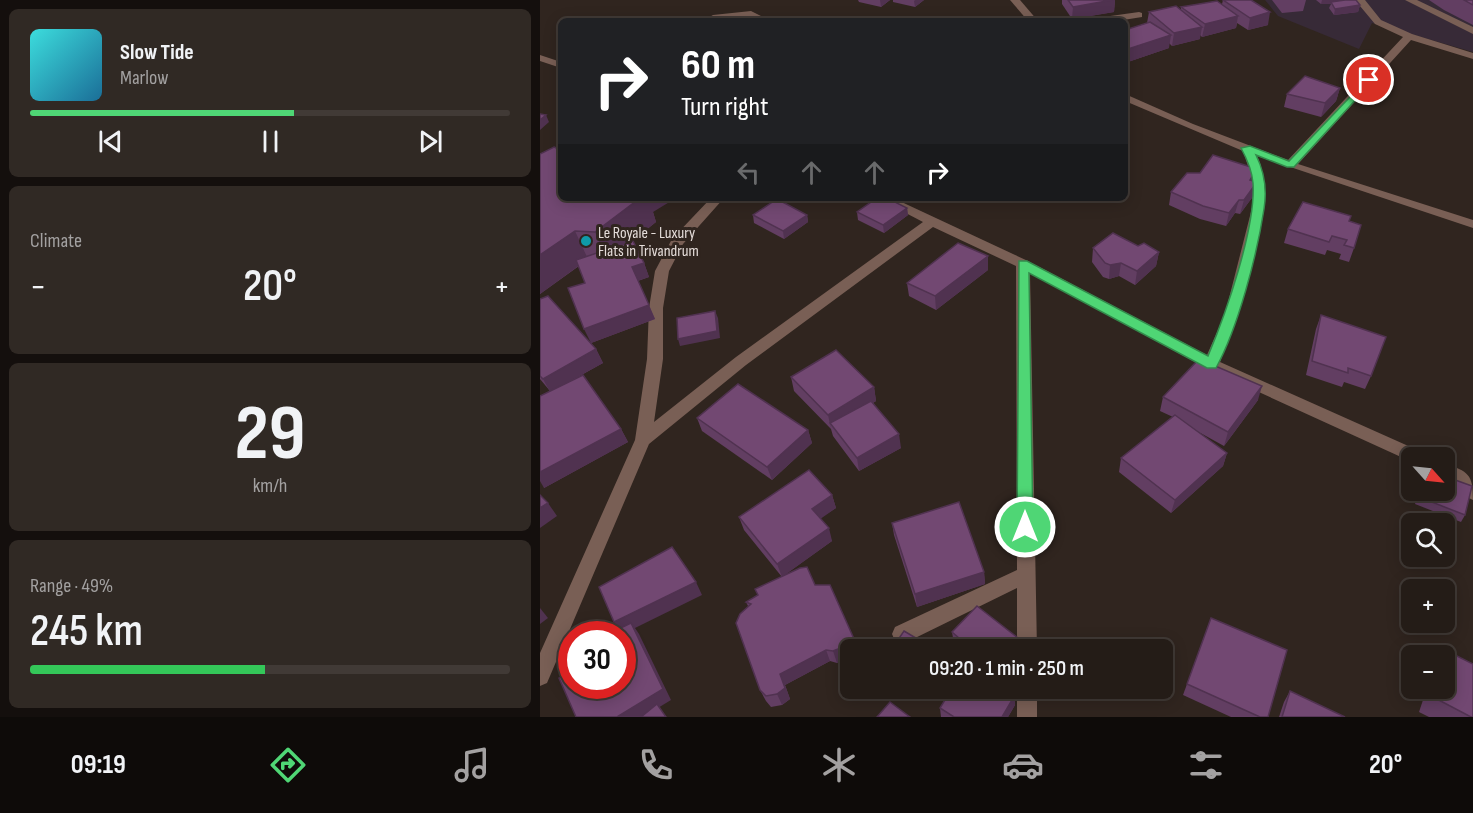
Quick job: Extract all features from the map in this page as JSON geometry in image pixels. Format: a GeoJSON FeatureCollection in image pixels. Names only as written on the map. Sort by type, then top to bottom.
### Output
{"type":"FeatureCollection","features":[{"type":"Feature","properties":{"kind":"street"},"geometry":{"type":"LineString","coordinates":[[1015,0],[1030,18]]}},
{"type":"Feature","properties":{"kind":"street"},"geometry":{"type":"LineString","coordinates":[[1360,0],[1378,22],[1408,36],[1473,56]]}},
{"type":"Feature","properties":{"kind":"street"},"geometry":{"type":"LineString","coordinates":[[1410,0],[1473,31]]}},
{"type":"Feature","properties":{"kind":"street"},"geometry":{"type":"LineString","coordinates":[[713,18],[751,14],[760,18]]}},
{"type":"Feature","properties":{"kind":"street"},"geometry":{"type":"LineString","coordinates":[[1118,18],[1139,15]]}},
{"type":"Feature","properties":{"kind":"street"},"geometry":{"type":"LineString","coordinates":[[1290,165],[1408,36]]}},
{"type":"Feature","properties":{"kind":"street"},"geometry":{"type":"LineString","coordinates":[[540,58],[558,64]]}},
{"type":"Feature","properties":{"kind":"street"},"geometry":{"type":"LineString","coordinates":[[1128,98],[1189,126],[1290,165],[1473,224]]}},
{"type":"Feature","properties":{"kind":"street"},"geometry":{"type":"LineString","coordinates":[[1211,364],[1232,314],[1258,208],[1259,182],[1255,164],[1247,148]]}},
{"type":"Feature","properties":{"kind":"street"},"geometry":{"type":"LineString","coordinates":[[540,676],[643,440],[656,359],[656,308],[662,271],[677,242],[715,201]]}},
{"type":"Feature","properties":{"kind":"street"},"geometry":{"type":"LineString","coordinates":[[890,201],[1023,264],[1211,364],[1401,450]]}},
{"type":"Feature","properties":{"kind":"street"},"geometry":{"type":"LineString","coordinates":[[643,440],[741,361],[933,221]]}},
{"type":"Feature","properties":{"kind":"street"},"geometry":{"type":"LineString","coordinates":[[1023,264],[1026,639]]}},
{"type":"Feature","properties":{"kind":"street"},"geometry":{"type":"LineString","coordinates":[[1455,475],[1473,493]]}},
{"type":"Feature","properties":{"kind":"street"},"geometry":{"type":"LineString","coordinates":[[902,634],[1026,575]]}},
{"type":"Feature","properties":{"kind":"street"},"geometry":{"type":"LineString","coordinates":[[1027,699],[1027,717]]}},
{"type":"Feature","properties":{"kind":"shaded area"},"geometry":{"type":"Polygon","coordinates":[[[1265,0],[1473,0],[1473,52],[1372,23],[1359,49],[1278,16],[1265,0]]]}},
{"type":"Feature","properties":{"kind":"building"},"geometry":{"type":"Polygon","coordinates":[[[1068,0],[1112,0],[1073,7],[1068,0]]]}},
{"type":"Feature","properties":{"kind":"building"},"geometry":{"type":"Polygon","coordinates":[[[1223,0],[1251,0],[1270,12],[1250,18],[1223,0]]]}},
{"type":"Feature","properties":{"kind":"building"},"geometry":{"type":"Polygon","coordinates":[[[1356,0],[1360,5],[1335,9],[1331,2],[1356,0]]]}},
{"type":"Feature","properties":{"kind":"building"},"geometry":{"type":"Polygon","coordinates":[[[1217,1],[1238,16],[1205,24],[1181,7],[1217,1]]]}},
{"type":"Feature","properties":{"kind":"building"},"geometry":{"type":"Polygon","coordinates":[[[1176,6],[1202,27],[1174,33],[1149,12],[1176,6]]]}},
{"type":"Feature","properties":{"kind":"building"},"geometry":{"type":"Polygon","coordinates":[[[1150,22],[1171,35],[1128,49],[1128,29],[1150,22]]]}},
{"type":"Feature","properties":{"kind":"building"},"geometry":{"type":"Polygon","coordinates":[[[1305,76],[1340,88],[1325,103],[1287,94],[1305,76]]]}},
{"type":"Feature","properties":{"kind":"building"},"geometry":{"type":"Polygon","coordinates":[[[554,147],[558,149],[558,201],[636,201],[595,232],[575,231],[540,255],[540,154],[554,147]]]}},
{"type":"Feature","properties":{"kind":"building"},"geometry":{"type":"Polygon","coordinates":[[[1213,155],[1257,169],[1250,180],[1257,182],[1244,200],[1239,200],[1229,213],[1203,206],[1171,192],[1187,173],[1200,173],[1213,155]]]}},
{"type":"Feature","properties":{"kind":"building"},"geometry":{"type":"Polygon","coordinates":[[[774,201],[781,201],[807,215],[783,231],[753,215],[774,201]]]}},
{"type":"Feature","properties":{"kind":"building"},"geometry":{"type":"Polygon","coordinates":[[[873,201],[893,201],[907,208],[883,225],[857,212],[873,201]]]}},
{"type":"Feature","properties":{"kind":"building"},"geometry":{"type":"Polygon","coordinates":[[[1303,202],[1351,216],[1349,221],[1361,225],[1354,248],[1344,245],[1347,240],[1332,236],[1329,242],[1288,229],[1303,202]]]}},
{"type":"Feature","properties":{"kind":"building"},"geometry":{"type":"Polygon","coordinates":[[[1113,233],[1138,246],[1144,243],[1159,252],[1137,271],[1121,263],[1110,265],[1105,263],[1093,248],[1113,233]]]}},
{"type":"Feature","properties":{"kind":"building"},"geometry":{"type":"Polygon","coordinates":[[[633,241],[644,263],[632,267],[649,305],[584,329],[568,288],[585,283],[576,260],[633,241]]]}},
{"type":"Feature","properties":{"kind":"building"},"geometry":{"type":"Polygon","coordinates":[[[958,243],[988,256],[935,296],[907,283],[958,243]]]}},
{"type":"Feature","properties":{"kind":"building"},"geometry":{"type":"Polygon","coordinates":[[[548,296],[596,349],[543,379],[540,376],[540,299],[548,296]]]}},
{"type":"Feature","properties":{"kind":"building"},"geometry":{"type":"Polygon","coordinates":[[[715,311],[717,331],[678,339],[677,318],[715,311]]]}},
{"type":"Feature","properties":{"kind":"building"},"geometry":{"type":"Polygon","coordinates":[[[1321,315],[1386,337],[1371,376],[1348,368],[1348,373],[1312,361],[1321,315]]]}},
{"type":"Feature","properties":{"kind":"building"},"geometry":{"type":"Polygon","coordinates":[[[836,350],[874,387],[828,415],[791,377],[836,350]]]}},
{"type":"Feature","properties":{"kind":"building"},"geometry":{"type":"Polygon","coordinates":[[[1199,359],[1262,386],[1228,432],[1163,397],[1199,359]]]}},
{"type":"Feature","properties":{"kind":"building"},"geometry":{"type":"Polygon","coordinates":[[[583,375],[621,429],[540,472],[540,396],[583,375]]]}},
{"type":"Feature","properties":{"kind":"building"},"geometry":{"type":"Polygon","coordinates":[[[738,384],[808,430],[767,467],[697,418],[738,384]]]}},
{"type":"Feature","properties":{"kind":"building"},"geometry":{"type":"Polygon","coordinates":[[[871,401],[899,434],[857,458],[830,423],[871,401]]]}},
{"type":"Feature","properties":{"kind":"building"},"geometry":{"type":"Polygon","coordinates":[[[1175,415],[1227,453],[1175,500],[1121,458],[1175,415]]]}},
{"type":"Feature","properties":{"kind":"building"},"geometry":{"type":"Polygon","coordinates":[[[809,470],[832,495],[812,509],[829,528],[777,564],[739,517],[809,470]]]}},
{"type":"Feature","properties":{"kind":"building"},"geometry":{"type":"Polygon","coordinates":[[[1455,480],[1472,486],[1465,515],[1429,501],[1455,501],[1455,480]]]}},
{"type":"Feature","properties":{"kind":"building"},"geometry":{"type":"Polygon","coordinates":[[[540,495],[548,503],[540,508],[540,495]]]}},
{"type":"Feature","properties":{"kind":"building"},"geometry":{"type":"Polygon","coordinates":[[[959,502],[984,572],[915,594],[892,523],[959,502]]]}},
{"type":"Feature","properties":{"kind":"building"},"geometry":{"type":"Polygon","coordinates":[[[672,547],[696,582],[616,621],[614,621],[599,587],[672,547]]]}},
{"type":"Feature","properties":{"kind":"building"},"geometry":{"type":"Polygon","coordinates":[[[807,567],[815,585],[830,585],[854,639],[840,639],[840,648],[833,651],[826,650],[780,674],[785,688],[777,694],[766,696],[760,690],[736,623],[740,614],[751,604],[746,602],[758,595],[755,589],[800,568],[807,567]]]}},
{"type":"Feature","properties":{"kind":"building"},"geometry":{"type":"Polygon","coordinates":[[[977,606],[1018,638],[960,639],[952,632],[977,606]]]}},
{"type":"Feature","properties":{"kind":"building"},"geometry":{"type":"Polygon","coordinates":[[[1211,618],[1287,650],[1268,717],[1260,717],[1187,684],[1211,618]]]}},
{"type":"Feature","properties":{"kind":"building"},"geometry":{"type":"Polygon","coordinates":[[[904,631],[917,639],[899,639],[904,631]]]}},
{"type":"Feature","properties":{"kind":"building"},"geometry":{"type":"Polygon","coordinates":[[[636,633],[663,689],[617,717],[576,717],[568,699],[636,699],[636,633]]]}},
{"type":"Feature","properties":{"kind":"building"},"geometry":{"type":"Polygon","coordinates":[[[1455,655],[1473,664],[1473,717],[1437,699],[1455,699],[1455,655]]]}},
{"type":"Feature","properties":{"kind":"building"},"geometry":{"type":"Polygon","coordinates":[[[1290,691],[1345,717],[1282,717],[1290,691]]]}},
{"type":"Feature","properties":{"kind":"building"},"geometry":{"type":"Polygon","coordinates":[[[946,699],[1013,699],[1002,717],[954,717],[940,708],[946,699]]]}},
{"type":"Feature","properties":{"kind":"building"},"geometry":{"type":"Polygon","coordinates":[[[890,702],[910,717],[877,717],[890,702]]]}},
{"type":"Feature","properties":{"kind":"building"},"geometry":{"type":"Polygon","coordinates":[[[657,704],[666,717],[641,717],[657,704]]]}},
{"type":"Feature","properties":{"kind":"place","name":"Le Royale - Luxury Flats in Trivandrum"},"geometry":{"type":"Point","coordinates":[586,241]}},
{"type":"Feature","properties":{"kind":"route"},"geometry":{"type":"LineString","coordinates":[[1025,527],[1023,264],[1211,364],[1232,314],[1258,208],[1259,182],[1255,164],[1247,148],[1290,165],[1369,80]]}}]}
